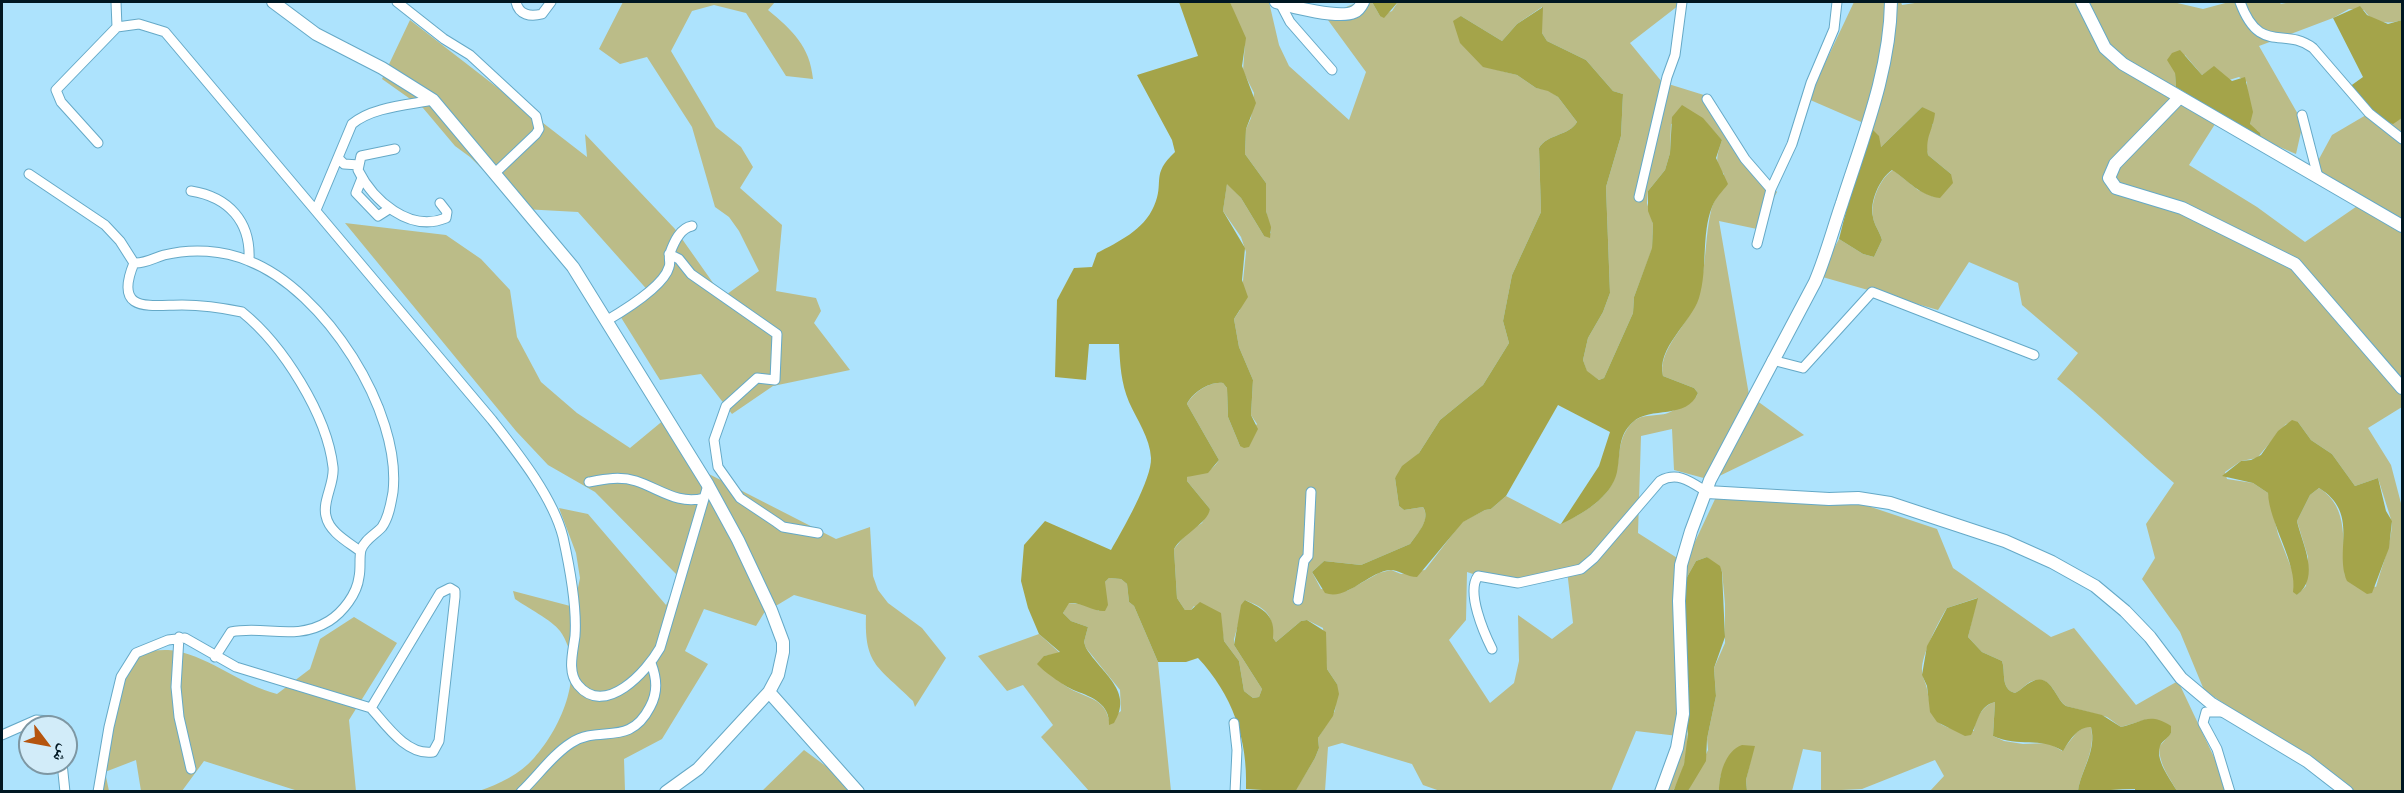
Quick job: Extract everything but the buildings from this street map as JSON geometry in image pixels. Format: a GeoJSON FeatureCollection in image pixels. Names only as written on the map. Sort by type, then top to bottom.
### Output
{"type":"FeatureCollection","features":[{"type":"Feature","properties":{"kind":"street"},"geometry":{"type":"LineString","coordinates":[[116,2],[117,27]]}},
{"type":"Feature","properties":{"kind":"street"},"geometry":{"type":"LineString","coordinates":[[273,2],[316,34],[382,68],[433,100],[573,267],[708,485],[738,540],[783,642],[782,665],[769,692],[698,769],[666,792]]}},
{"type":"Feature","properties":{"kind":"street"},"geometry":{"type":"LineString","coordinates":[[397,2],[444,39],[470,54],[536,116],[539,129],[536,134],[495,173]]}},
{"type":"Feature","properties":{"kind":"street"},"geometry":{"type":"LineString","coordinates":[[516,2],[522,13],[532,16],[542,14],[551,2]]}},
{"type":"Feature","properties":{"kind":"street"},"geometry":{"type":"LineString","coordinates":[[1278,2],[1307,10],[1349,14],[1364,2]]}},
{"type":"Feature","properties":{"kind":"street"},"geometry":{"type":"LineString","coordinates":[[1278,2],[1290,22],[1332,70]]}},
{"type":"Feature","properties":{"kind":"street"},"geometry":{"type":"LineString","coordinates":[[1639,197],[1667,77],[1675,54],[1682,2]]}},
{"type":"Feature","properties":{"kind":"street"},"geometry":{"type":"LineString","coordinates":[[1756,244],[1771,189],[1792,144],[1816,68],[1834,30],[1837,2]]}},
{"type":"Feature","properties":{"kind":"street"},"geometry":{"type":"LineString","coordinates":[[1661,792],[1677,748],[1683,714],[1679,601],[1681,564],[1707,492],[1772,360],[1815,282],[1867,134],[1890,37],[1891,2]]}},
{"type":"Feature","properties":{"kind":"street"},"geometry":{"type":"LineString","coordinates":[[2082,2],[2100,38],[2113,56],[2403,226]]}},
{"type":"Feature","properties":{"kind":"street"},"geometry":{"type":"LineString","coordinates":[[2240,2],[2248,19],[2264,35],[2304,43],[2313,48],[2369,113],[2403,139]]}},
{"type":"Feature","properties":{"kind":"street"},"geometry":{"type":"LineString","coordinates":[[98,143],[61,102],[56,90],[117,27],[139,24],[165,32],[492,420],[523,462],[555,515],[563,536],[576,627],[571,667],[578,686],[594,695],[612,694],[627,685],[651,663],[660,648],[708,485]]}},
{"type":"Feature","properties":{"kind":"street"},"geometry":{"type":"LineString","coordinates":[[2180,97],[2115,164],[2109,178],[2113,186],[2127,193],[2182,208],[2295,264],[2348,324],[2362,345],[2403,388]]}},
{"type":"Feature","properties":{"kind":"street"},"geometry":{"type":"LineString","coordinates":[[1707,99],[1745,159],[1771,189]]}},
{"type":"Feature","properties":{"kind":"street"},"geometry":{"type":"LineString","coordinates":[[316,210],[352,124],[359,118],[433,100]]}},
{"type":"Feature","properties":{"kind":"street"},"geometry":{"type":"LineString","coordinates":[[2302,115],[2318,177]]}},
{"type":"Feature","properties":{"kind":"street"},"geometry":{"type":"LineString","coordinates":[[395,149],[361,156],[358,170],[374,196],[389,209],[412,219],[435,222],[446,218],[447,212],[440,203]]}},
{"type":"Feature","properties":{"kind":"street"},"geometry":{"type":"LineString","coordinates":[[338,159],[344,164],[359,165]]}},
{"type":"Feature","properties":{"kind":"street"},"geometry":{"type":"LineString","coordinates":[[28,174],[105,225],[120,241],[134,263]]}},
{"type":"Feature","properties":{"kind":"street"},"geometry":{"type":"LineString","coordinates":[[191,191],[202,193],[228,205],[239,215],[246,231],[249,260]]}},
{"type":"Feature","properties":{"kind":"street"},"geometry":{"type":"LineString","coordinates":[[606,321],[634,304],[659,281],[669,267],[669,254],[680,232],[692,226]]}},
{"type":"Feature","properties":{"kind":"street"},"geometry":{"type":"LineString","coordinates":[[134,263],[189,251],[218,253],[249,260],[284,280],[297,291],[358,364],[375,400],[389,452],[393,491],[383,525],[360,551],[359,579],[353,595],[331,620],[302,632],[231,632],[215,657]]}},
{"type":"Feature","properties":{"kind":"street"},"geometry":{"type":"LineString","coordinates":[[669,254],[679,259],[691,274],[777,334],[775,380],[757,378],[726,406],[714,440],[718,467],[740,498],[783,527],[818,533]]}},
{"type":"Feature","properties":{"kind":"street"},"geometry":{"type":"LineString","coordinates":[[134,263],[128,276],[129,291],[137,303],[146,307],[181,305],[242,312],[282,353],[323,427],[333,469],[325,515],[331,528],[360,551]]}},
{"type":"Feature","properties":{"kind":"street"},"geometry":{"type":"LineString","coordinates":[[1772,360],[1803,368],[1872,292],[2034,355]]}},
{"type":"Feature","properties":{"kind":"street"},"geometry":{"type":"LineString","coordinates":[[1492,649],[1479,623],[1474,585],[1478,576],[1518,583],[1571,573],[1589,563],[1660,481],[1670,476],[1681,477],[1707,492],[1828,499],[1858,498],[1890,503],[2005,541],[2052,562],[2095,586],[2150,637],[2181,678],[2224,712],[2307,761],[2347,792]]}},
{"type":"Feature","properties":{"kind":"street"},"geometry":{"type":"LineString","coordinates":[[589,482],[619,478],[635,481],[686,501],[704,498]]}},
{"type":"Feature","properties":{"kind":"street"},"geometry":{"type":"LineString","coordinates":[[1298,600],[1304,561],[1308,556],[1311,492]]}},
{"type":"Feature","properties":{"kind":"street"},"geometry":{"type":"LineString","coordinates":[[99,792],[109,727],[125,669],[143,648],[179,637],[236,667],[371,708],[413,750],[427,753],[438,747],[455,597],[453,590],[446,589],[440,593],[371,708]]}},
{"type":"Feature","properties":{"kind":"street"},"geometry":{"type":"LineString","coordinates":[[179,637],[176,687],[179,717],[191,769]]}},
{"type":"Feature","properties":{"kind":"street"},"geometry":{"type":"LineString","coordinates":[[521,792],[571,743],[586,737],[628,732],[638,725],[655,697],[657,678],[651,663]]}},
{"type":"Feature","properties":{"kind":"street"},"geometry":{"type":"LineString","coordinates":[[769,692],[858,792]]}},
{"type":"Feature","properties":{"kind":"street"},"geometry":{"type":"LineString","coordinates":[[2224,712],[2210,710],[2204,716],[2203,723],[2217,749],[2230,792]]}},
{"type":"Feature","properties":{"kind":"street"},"geometry":{"type":"LineString","coordinates":[[1234,723],[1237,750],[1236,792]]}},
{"type":"Feature","properties":{"kind":"street"},"geometry":{"type":"LineString","coordinates":[[2,735],[18,728]]}},
{"type":"Feature","properties":{"kind":"street"},"geometry":{"type":"LineString","coordinates":[[63,775],[65,792]]}},
{"type":"Feature","properties":{"kind":"green space"},"geometry":{"type":"Polygon","coordinates":[[[623,2],[775,2],[768,10],[792,32],[804,48],[813,79],[786,76],[746,13],[714,5],[692,11],[671,51],[716,127],[741,147],[753,167],[740,188],[782,225],[776,291],[816,298],[821,311],[814,323],[850,370],[773,386],[732,414],[701,374],[660,380],[617,311],[651,294],[578,212],[523,209],[470,157],[455,146],[423,108],[382,79],[410,20],[587,157],[585,134],[675,229],[723,297],[759,271],[739,231],[729,217],[715,207],[692,127],[647,57],[620,64],[599,49],[623,2]]]}},
{"type":"Feature","properties":{"kind":"green space"},"geometry":{"type":"Polygon","coordinates":[[[1230,2],[1269,2],[1279,45],[1289,66],[1349,120],[1366,72],[1325,16],[1358,2],[1372,2],[1380,16],[1392,11],[1398,2],[1683,2],[1630,43],[1662,82],[1707,96],[1727,133],[1777,192],[1757,229],[1719,221],[1749,395],[1804,435],[1711,480],[1674,470],[1672,429],[1641,436],[1638,533],[1685,563],[1716,497],[1865,505],[1937,529],[1953,568],[2051,637],[2074,628],[2136,705],[2178,681],[2230,791],[2177,791],[2165,770],[2159,753],[2159,747],[2171,733],[2171,727],[2148,719],[2121,727],[2107,717],[2066,706],[2044,681],[2030,682],[2015,693],[2010,691],[2005,684],[2002,661],[1982,652],[1968,637],[1977,598],[1947,608],[1927,648],[1922,673],[1935,717],[1944,726],[1952,729],[1974,731],[1980,713],[1995,702],[1993,736],[2004,741],[2023,744],[2049,743],[2062,751],[2077,732],[2085,727],[2091,727],[2092,745],[2078,791],[1930,791],[1944,776],[1935,760],[1862,789],[1821,791],[1821,752],[1803,749],[1792,791],[1747,791],[1746,780],[1754,746],[1726,761],[1720,778],[1719,791],[1688,791],[1708,750],[1707,739],[1716,696],[1714,668],[1725,643],[1722,571],[1707,557],[1696,561],[1686,579],[1685,715],[1687,745],[1684,764],[1673,791],[1667,791],[1675,771],[1678,736],[1636,731],[1611,791],[1440,791],[1423,785],[1412,764],[1342,743],[1328,747],[1325,791],[1295,791],[1315,758],[1319,748],[1318,738],[1335,711],[1337,684],[1327,669],[1323,628],[1307,620],[1301,621],[1276,642],[1273,638],[1272,623],[1267,613],[1259,606],[1245,600],[1234,645],[1262,689],[1259,697],[1253,698],[1244,691],[1239,661],[1224,641],[1222,629],[1194,606],[1191,610],[1185,610],[1177,598],[1174,549],[1188,532],[1202,523],[1210,509],[1187,481],[1187,477],[1209,470],[1219,460],[1187,404],[1202,389],[1223,383],[1227,388],[1228,417],[1240,446],[1257,424],[1251,415],[1253,380],[1239,347],[1234,319],[1240,310],[1246,252],[1241,237],[1223,211],[1227,183],[1241,198],[1264,236],[1271,233],[1266,211],[1266,183],[1245,154],[1246,129],[1251,118],[1254,93],[1243,71],[1245,43],[1230,2]],[[1542,7],[1517,24],[1502,41],[1461,16],[1490,68],[1517,75],[1536,88],[1548,90],[1558,97],[1577,122],[1569,130],[1547,140],[1539,148],[1541,212],[1512,275],[1503,321],[1509,343],[1483,385],[1440,420],[1419,453],[1395,478],[1399,506],[1404,510],[1423,507],[1425,512],[1425,522],[1410,544],[1361,565],[1324,561],[1312,572],[1321,589],[1347,591],[1379,573],[1391,570],[1401,574],[1425,570],[1462,522],[1491,509],[1506,496],[1560,524],[1577,516],[1602,498],[1613,482],[1624,434],[1633,422],[1641,417],[1672,411],[1696,397],[1698,393],[1694,388],[1663,376],[1662,368],[1667,351],[1690,314],[1700,289],[1711,211],[1724,181],[1724,174],[1717,162],[1722,140],[1702,118],[1671,124],[1670,153],[1665,170],[1648,191],[1647,203],[1653,224],[1652,249],[1634,297],[1633,313],[1604,378],[1599,380],[1587,372],[1583,360],[1588,338],[1603,312],[1610,293],[1606,187],[1621,136],[1623,94],[1613,91],[1586,60],[1547,41],[1542,33],[1542,7]],[[1567,570],[1503,584],[1467,572],[1466,620],[1449,640],[1490,703],[1514,683],[1519,661],[1518,615],[1552,639],[1573,623],[1567,570]]]}},
{"type":"Feature","properties":{"kind":"green space"},"geometry":{"type":"Polygon","coordinates":[[[1854,2],[1901,2],[1902,5],[1921,2],[2173,2],[2203,9],[2229,2],[2282,2],[2280,4],[2292,2],[2402,2],[2402,20],[2381,22],[2371,18],[2364,10],[2349,9],[2333,18],[2259,46],[2303,123],[2296,154],[2261,139],[2258,131],[2250,126],[2247,82],[2239,77],[2229,80],[2214,67],[2202,75],[2185,55],[2175,73],[2176,87],[2217,121],[2189,165],[2257,207],[2305,242],[2363,202],[2313,170],[2332,135],[2366,115],[2396,121],[2402,118],[2402,407],[2368,428],[2391,465],[2402,507],[2402,791],[2353,791],[2204,690],[2180,632],[2142,579],[2155,558],[2146,524],[2174,483],[2057,379],[2078,353],[2022,305],[2018,283],[1969,262],[1938,310],[1819,276],[1839,239],[1863,254],[1874,257],[1882,240],[1874,220],[1873,204],[1880,184],[1893,170],[1918,190],[1934,197],[1951,174],[1928,155],[1925,140],[1933,124],[1922,107],[1880,148],[1868,125],[1808,99],[1854,2]],[[2298,422],[2286,424],[2257,458],[2241,461],[2225,472],[2227,479],[2253,483],[2268,493],[2278,534],[2294,575],[2297,595],[2306,586],[2308,557],[2297,521],[2310,495],[2319,488],[2329,496],[2340,516],[2345,576],[2376,587],[2388,548],[2392,523],[2378,478],[2355,486],[2332,454],[2311,440],[2298,422]]]}},
{"type":"Feature","properties":{"kind":"green space"},"geometry":{"type":"Polygon","coordinates":[[[345,223],[446,235],[481,259],[510,290],[517,337],[541,382],[577,413],[630,448],[665,419],[705,472],[836,539],[870,527],[873,576],[878,590],[888,603],[922,628],[946,658],[915,707],[913,701],[883,672],[871,656],[866,632],[866,615],[794,595],[764,613],[756,626],[704,609],[685,651],[708,664],[662,739],[624,759],[625,791],[479,791],[509,778],[534,758],[554,730],[568,697],[571,663],[568,646],[556,627],[515,599],[513,591],[574,607],[580,578],[576,553],[559,508],[588,514],[666,605],[680,578],[595,492],[548,465],[516,431],[345,223]]]}},
{"type":"Feature","properties":{"kind":"green space"},"geometry":{"type":"Polygon","coordinates":[[[1109,578],[1121,579],[1127,584],[1129,602],[1134,606],[1158,662],[1171,791],[1089,791],[1041,737],[1053,725],[1023,685],[1007,691],[978,656],[1039,634],[1060,653],[1044,656],[1058,678],[1070,689],[1097,701],[1109,720],[1121,711],[1120,690],[1086,648],[1084,642],[1088,627],[1071,621],[1063,613],[1068,603],[1089,605],[1099,611],[1105,582],[1109,578]]]}},
{"type":"Feature","properties":{"kind":"green space"},"geometry":{"type":"Polygon","coordinates":[[[354,617],[397,643],[349,720],[356,791],[298,791],[204,761],[182,791],[141,791],[136,760],[105,772],[109,791],[94,792],[117,690],[142,651],[172,650],[189,654],[277,694],[310,669],[320,639],[354,617]]]}},
{"type":"Feature","properties":{"kind":"green space"},"geometry":{"type":"Polygon","coordinates":[[[804,750],[861,792],[761,792],[804,750]]]}},
{"type":"Feature","properties":{"kind":"shaded area"},"geometry":{"type":"Polygon","coordinates":[[[1179,2],[1230,2],[1246,38],[1242,66],[1256,103],[1246,129],[1245,154],[1266,183],[1266,211],[1271,227],[1270,238],[1264,236],[1241,198],[1227,184],[1223,211],[1245,248],[1242,280],[1248,297],[1234,319],[1239,347],[1253,380],[1251,415],[1258,429],[1249,447],[1240,446],[1228,417],[1227,388],[1223,383],[1202,389],[1187,404],[1219,460],[1208,473],[1187,477],[1187,481],[1210,509],[1205,519],[1174,549],[1177,598],[1185,610],[1191,610],[1200,602],[1221,613],[1224,641],[1239,661],[1244,691],[1253,698],[1259,697],[1262,689],[1234,645],[1241,605],[1245,600],[1263,610],[1270,618],[1273,638],[1276,642],[1301,621],[1307,620],[1326,632],[1327,669],[1337,684],[1339,694],[1333,716],[1318,738],[1319,748],[1315,758],[1295,792],[1246,789],[1241,735],[1229,702],[1198,658],[1186,662],[1158,662],[1134,606],[1129,602],[1127,584],[1121,579],[1109,578],[1105,582],[1108,605],[1105,611],[1069,603],[1063,613],[1071,621],[1088,627],[1084,642],[1086,648],[1114,683],[1118,692],[1119,712],[1114,723],[1109,725],[1107,712],[1099,702],[1062,683],[1037,664],[1044,656],[1060,652],[1039,634],[1028,608],[1021,581],[1024,545],[1045,521],[1111,550],[1147,479],[1150,451],[1143,429],[1124,388],[1119,344],[1089,344],[1086,380],[1055,377],[1057,300],[1074,268],[1092,267],[1097,253],[1137,229],[1154,206],[1160,173],[1167,160],[1175,152],[1172,140],[1137,75],[1198,56],[1179,2]]]}},
{"type":"Feature","properties":{"kind":"shaded area"},"geometry":{"type":"Polygon","coordinates":[[[1372,2],[1398,2],[1384,18],[1380,16],[1372,2]]]}},
{"type":"Feature","properties":{"kind":"shaded area"},"geometry":{"type":"Polygon","coordinates":[[[2360,6],[2367,15],[2388,24],[2402,20],[2402,118],[2393,124],[2366,115],[2349,87],[2363,77],[2333,18],[2360,6]]]}},
{"type":"Feature","properties":{"kind":"shaded area"},"geometry":{"type":"Polygon","coordinates":[[[1543,7],[1542,33],[1547,41],[1586,60],[1613,91],[1623,94],[1621,136],[1606,187],[1610,293],[1603,312],[1588,338],[1583,360],[1587,371],[1599,380],[1604,378],[1633,313],[1634,297],[1652,248],[1653,224],[1648,211],[1648,191],[1665,170],[1670,153],[1672,117],[1682,105],[1703,118],[1722,140],[1716,158],[1728,184],[1715,200],[1709,218],[1702,287],[1695,307],[1669,346],[1662,366],[1663,376],[1694,388],[1698,393],[1686,407],[1640,417],[1633,422],[1624,433],[1617,472],[1609,489],[1595,504],[1561,524],[1599,466],[1610,432],[1558,405],[1506,496],[1491,509],[1463,522],[1417,577],[1390,570],[1341,593],[1325,593],[1312,572],[1324,561],[1361,565],[1410,544],[1417,535],[1425,521],[1425,512],[1423,507],[1404,510],[1399,506],[1395,478],[1402,466],[1419,453],[1440,420],[1483,385],[1509,343],[1503,321],[1512,275],[1541,212],[1539,148],[1547,140],[1569,130],[1577,122],[1558,97],[1548,91],[1536,88],[1517,75],[1483,67],[1460,43],[1453,21],[1461,16],[1502,41],[1517,24],[1543,7]]]}},
{"type":"Feature","properties":{"kind":"shaded area"},"geometry":{"type":"Polygon","coordinates":[[[2180,50],[2202,75],[2214,66],[2232,81],[2245,77],[2253,112],[2250,124],[2260,133],[2261,139],[2176,87],[2175,73],[2167,60],[2172,53],[2180,50]]]}},
{"type":"Feature","properties":{"kind":"shaded area"},"geometry":{"type":"Polygon","coordinates":[[[1922,107],[1935,113],[1928,138],[1928,155],[1951,174],[1953,183],[1940,198],[1933,197],[1892,170],[1880,184],[1872,211],[1882,240],[1874,257],[1863,254],[1839,239],[1868,125],[1879,136],[1881,147],[1922,107]]]}},
{"type":"Feature","properties":{"kind":"shaded area"},"geometry":{"type":"Polygon","coordinates":[[[2292,420],[2298,422],[2311,440],[2332,454],[2355,486],[2378,478],[2386,511],[2392,521],[2389,548],[2372,593],[2367,594],[2347,581],[2343,557],[2344,532],[2339,509],[2319,488],[2310,495],[2297,521],[2306,550],[2309,570],[2304,588],[2297,595],[2293,592],[2288,556],[2273,517],[2268,493],[2253,483],[2222,476],[2241,461],[2251,460],[2261,455],[2278,431],[2292,420]]]}},
{"type":"Feature","properties":{"kind":"shaded area"},"geometry":{"type":"Polygon","coordinates":[[[1707,557],[1720,566],[1722,572],[1725,637],[1714,668],[1716,696],[1707,739],[1706,761],[1688,791],[1673,792],[1684,764],[1688,734],[1685,715],[1683,631],[1686,579],[1696,561],[1707,557]]]}},
{"type":"Feature","properties":{"kind":"shaded area"},"geometry":{"type":"Polygon","coordinates":[[[1978,598],[1968,637],[1982,652],[2002,661],[2005,684],[2010,691],[2015,693],[2031,682],[2043,680],[2052,687],[2066,706],[2102,715],[2121,727],[2146,719],[2157,720],[2171,726],[2171,733],[2161,744],[2159,756],[2177,791],[2135,791],[2135,789],[2078,791],[2092,744],[2091,727],[2078,732],[2063,751],[2046,744],[2012,741],[1993,736],[1995,702],[1982,711],[1971,735],[1965,736],[1937,722],[1930,712],[1927,686],[1922,675],[1927,646],[1947,608],[1978,598]]]}},
{"type":"Feature","properties":{"kind":"shaded area"},"geometry":{"type":"Polygon","coordinates":[[[1742,745],[1755,746],[1746,780],[1747,791],[1719,791],[1720,778],[1727,758],[1731,752],[1742,745]]]}}]}
